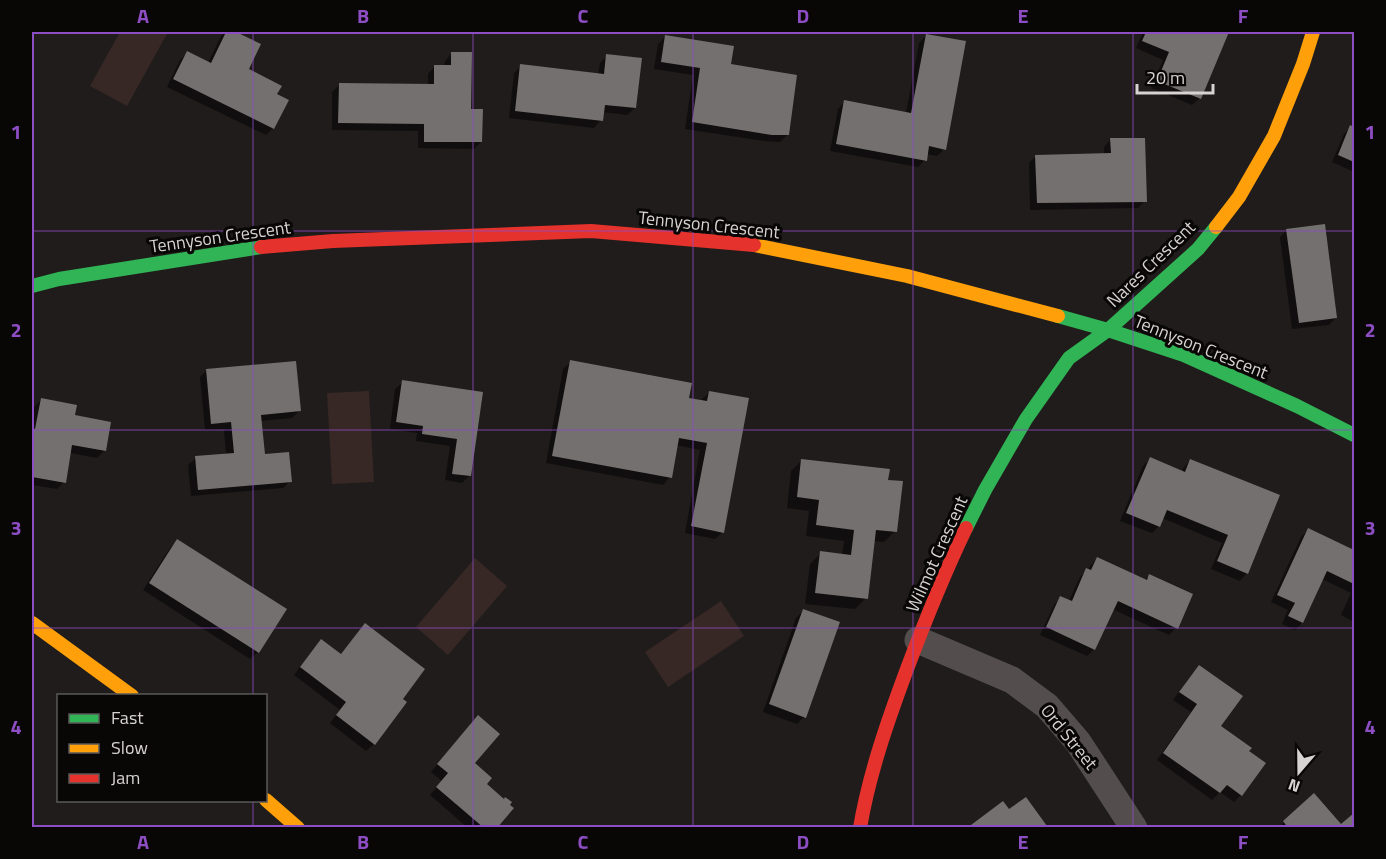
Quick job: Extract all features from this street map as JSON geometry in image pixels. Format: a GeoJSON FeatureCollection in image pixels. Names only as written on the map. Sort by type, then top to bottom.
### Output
{"type":"FeatureCollection","features":[{"type":"Feature","properties":{"kind":"street","name":"Nares Crescent"},"geometry":{"type":"LineString","coordinates":[[1108,330],[1198,249],[1239,197],[1274,136],[1303,64],[1313,32]]}},
{"type":"Feature","properties":{"kind":"street","name":"Tennyson Crescent"},"geometry":{"type":"LineString","coordinates":[[32,286],[59,279],[261,247],[333,241],[591,231],[761,246],[907,276],[1108,330],[1184,355],[1297,406],[1354,435]]}},
{"type":"Feature","properties":{"kind":"street"},"geometry":{"type":"LineString","coordinates":[[32,271],[59,279]]}},
{"type":"Feature","properties":{"kind":"street","name":"Wilmot Crescent"},"geometry":{"type":"LineString","coordinates":[[860,828],[887,723],[950,561],[985,490],[1026,419],[1069,358],[1108,330]]}},
{"type":"Feature","properties":{"kind":"street"},"geometry":{"type":"LineString","coordinates":[[32,623],[129,694]]}},
{"type":"Feature","properties":{"kind":"street","name":"Ord Street"},"geometry":{"type":"LineString","coordinates":[[918,640],[1012,680],[1047,706],[1078,742],[1134,828]]}},
{"type":"Feature","properties":{"kind":"street"},"geometry":{"type":"LineString","coordinates":[[267,801],[298,828]]}},
{"type":"Feature","properties":{"kind":"shaded area"},"geometry":{"type":"Polygon","coordinates":[[[120,32],[168,32],[127,106],[90,86],[120,32]]]}},
{"type":"Feature","properties":{"kind":"shaded area"},"geometry":{"type":"Polygon","coordinates":[[[369,391],[374,482],[332,484],[327,393],[369,391]]]}},
{"type":"Feature","properties":{"kind":"shaded area"},"geometry":{"type":"Polygon","coordinates":[[[475,558],[507,586],[448,655],[416,627],[475,558]]]}},
{"type":"Feature","properties":{"kind":"shaded area"},"geometry":{"type":"Polygon","coordinates":[[[721,601],[744,636],[668,687],[645,652],[721,601]]]}},
{"type":"Feature","properties":{"kind":"building"},"geometry":{"type":"Polygon","coordinates":[[[226,32],[236,32],[261,44],[249,69],[282,86],[277,94],[289,100],[274,129],[173,79],[187,51],[211,63],[226,32]]]}},
{"type":"Feature","properties":{"kind":"building"},"geometry":{"type":"Polygon","coordinates":[[[1146,32],[1229,32],[1201,99],[1157,81],[1169,52],[1142,41],[1146,32]]]}},
{"type":"Feature","properties":{"kind":"building"},"geometry":{"type":"Polygon","coordinates":[[[926,34],[966,41],[946,150],[929,146],[927,161],[836,144],[844,100],[911,113],[926,34]]]}},
{"type":"Feature","properties":{"kind":"building"},"geometry":{"type":"Polygon","coordinates":[[[665,35],[734,46],[731,64],[797,75],[789,135],[772,135],[692,122],[700,68],[661,62],[665,35]]]}},
{"type":"Feature","properties":{"kind":"building"},"geometry":{"type":"Polygon","coordinates":[[[451,52],[472,52],[471,109],[483,109],[482,142],[424,142],[424,124],[338,123],[339,83],[434,84],[434,65],[451,65],[451,52]]]}},
{"type":"Feature","properties":{"kind":"building"},"geometry":{"type":"Polygon","coordinates":[[[606,54],[642,58],[636,108],[605,105],[603,121],[515,111],[520,64],[604,74],[606,54]]]}},
{"type":"Feature","properties":{"kind":"building"},"geometry":{"type":"Polygon","coordinates":[[[1350,125],[1354,127],[1354,162],[1338,155],[1350,125]]]}},
{"type":"Feature","properties":{"kind":"building"},"geometry":{"type":"Polygon","coordinates":[[[1110,138],[1145,138],[1147,202],[1037,203],[1035,155],[1111,153],[1110,138]]]}},
{"type":"Feature","properties":{"kind":"building"},"geometry":{"type":"Polygon","coordinates":[[[1325,224],[1337,318],[1299,323],[1286,229],[1325,224]]]}},
{"type":"Feature","properties":{"kind":"building"},"geometry":{"type":"Polygon","coordinates":[[[570,360],[692,383],[689,398],[707,401],[709,391],[749,398],[724,533],[691,526],[707,443],[679,438],[672,478],[552,456],[570,360]]]}},
{"type":"Feature","properties":{"kind":"building"},"geometry":{"type":"Polygon","coordinates":[[[296,361],[301,411],[261,415],[265,454],[289,452],[292,482],[198,490],[195,456],[234,453],[231,422],[211,424],[206,369],[296,361]]]}},
{"type":"Feature","properties":{"kind":"building"},"geometry":{"type":"Polygon","coordinates":[[[402,380],[483,392],[471,476],[452,474],[457,439],[422,434],[423,426],[396,422],[402,380]]]}},
{"type":"Feature","properties":{"kind":"building"},"geometry":{"type":"Polygon","coordinates":[[[41,398],[77,405],[75,415],[111,422],[106,451],[72,445],[66,483],[32,477],[32,428],[35,429],[41,398]]]}},
{"type":"Feature","properties":{"kind":"building"},"geometry":{"type":"Polygon","coordinates":[[[1150,457],[1185,472],[1190,459],[1280,495],[1248,574],[1217,561],[1228,535],[1167,510],[1160,527],[1126,513],[1150,457]]]}},
{"type":"Feature","properties":{"kind":"building"},"geometry":{"type":"Polygon","coordinates":[[[801,459],[890,469],[888,480],[903,481],[897,532],[876,530],[868,599],[815,593],[820,551],[851,555],[854,530],[816,525],[819,500],[797,497],[801,459]]]}},
{"type":"Feature","properties":{"kind":"building"},"geometry":{"type":"Polygon","coordinates":[[[1308,528],[1354,550],[1354,584],[1327,571],[1303,623],[1288,616],[1295,603],[1277,595],[1308,528]]]}},
{"type":"Feature","properties":{"kind":"building"},"geometry":{"type":"Polygon","coordinates":[[[177,539],[287,609],[259,653],[149,583],[177,539]]]}},
{"type":"Feature","properties":{"kind":"building"},"geometry":{"type":"Polygon","coordinates":[[[1097,557],[1147,580],[1149,574],[1193,594],[1178,629],[1118,601],[1095,650],[1046,627],[1060,596],[1072,601],[1086,568],[1091,570],[1097,557]]]}},
{"type":"Feature","properties":{"kind":"building"},"geometry":{"type":"Polygon","coordinates":[[[803,609],[840,622],[806,718],[769,704],[803,609]]]}},
{"type":"Feature","properties":{"kind":"building"},"geometry":{"type":"Polygon","coordinates":[[[365,623],[425,669],[403,699],[407,702],[375,745],[336,715],[346,702],[300,667],[321,639],[341,654],[365,623]]]}},
{"type":"Feature","properties":{"kind":"building"},"geometry":{"type":"Polygon","coordinates":[[[1199,665],[1243,696],[1221,726],[1252,748],[1249,751],[1266,763],[1242,796],[1227,785],[1220,793],[1163,753],[1197,704],[1179,692],[1199,665]]]}},
{"type":"Feature","properties":{"kind":"building"},"geometry":{"type":"Polygon","coordinates":[[[478,715],[500,734],[475,763],[492,778],[487,784],[504,799],[505,797],[512,802],[510,805],[514,808],[497,828],[484,828],[436,787],[448,773],[437,764],[478,715]]]}},
{"type":"Feature","properties":{"kind":"building"},"geometry":{"type":"Polygon","coordinates":[[[1314,793],[1341,824],[1354,813],[1354,828],[1288,828],[1283,821],[1314,793]]]}},
{"type":"Feature","properties":{"kind":"building"},"geometry":{"type":"Polygon","coordinates":[[[1026,797],[1047,826],[1045,828],[967,828],[1003,801],[1009,809],[1026,797]]]}},
{"type":"Feature","properties":{"kind":"traffic: fast"},"geometry":{"type":"LineString","coordinates":[[966,528],[1026,419],[1069,358],[1108,330],[1198,249],[1216,227]]}},
{"type":"Feature","properties":{"kind":"traffic: fast"},"geometry":{"type":"LineString","coordinates":[[32,286],[59,279],[261,247]]}},
{"type":"Feature","properties":{"kind":"traffic: fast"},"geometry":{"type":"LineString","coordinates":[[1058,316],[1184,355],[1297,406],[1354,435]]}},
{"type":"Feature","properties":{"kind":"traffic: slow"},"geometry":{"type":"LineString","coordinates":[[1216,227],[1239,197],[1274,136],[1303,64],[1313,32]]}},
{"type":"Feature","properties":{"kind":"traffic: slow"},"geometry":{"type":"LineString","coordinates":[[754,245],[907,276],[1058,316]]}},
{"type":"Feature","properties":{"kind":"traffic: slow"},"geometry":{"type":"LineString","coordinates":[[32,623],[129,694]]}},
{"type":"Feature","properties":{"kind":"traffic: slow"},"geometry":{"type":"LineString","coordinates":[[267,801],[298,828]]}},
{"type":"Feature","properties":{"kind":"traffic: jam"},"geometry":{"type":"LineString","coordinates":[[261,247],[333,241],[591,231],[754,245]]}},
{"type":"Feature","properties":{"kind":"traffic: jam"},"geometry":{"type":"LineString","coordinates":[[860,828],[874,767],[893,708],[928,615],[966,528]]}}]}
